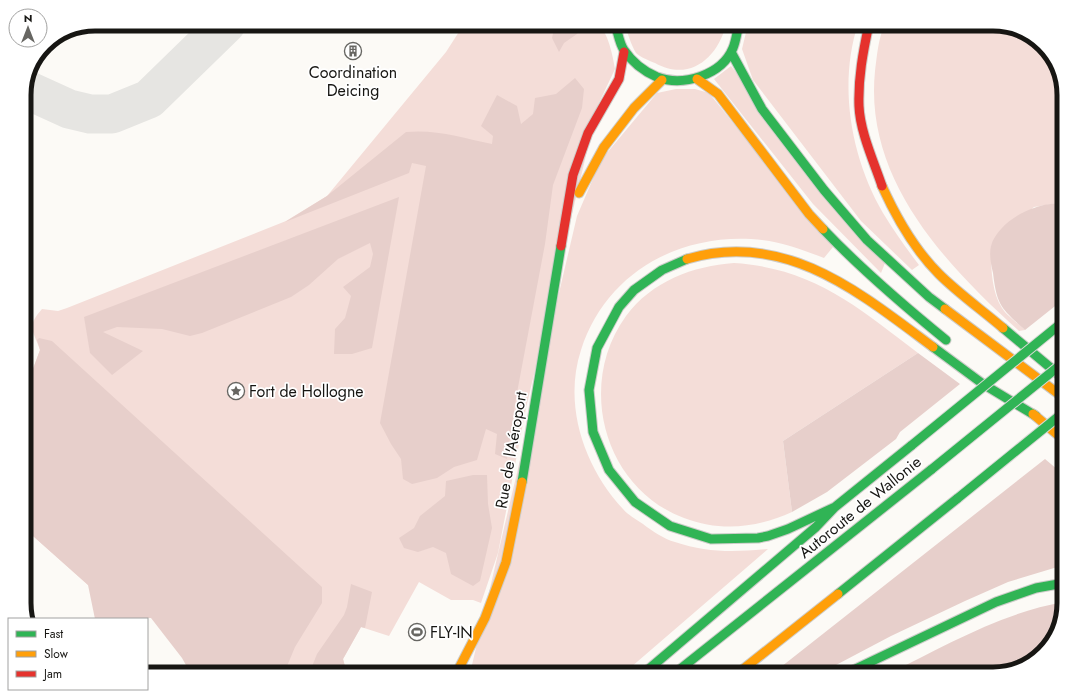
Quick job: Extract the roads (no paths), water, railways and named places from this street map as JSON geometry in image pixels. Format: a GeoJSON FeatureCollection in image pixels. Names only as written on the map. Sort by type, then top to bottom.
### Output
{"type":"FeatureCollection","features":[{"type":"Feature","properties":{"kind":"main road"},"geometry":{"type":"LineString","coordinates":[[616,31],[624,52],[632,63],[644,72],[662,80],[679,82],[698,79],[717,68],[731,52],[738,31]]}},
{"type":"Feature","properties":{"kind":"main road"},"geometry":{"type":"LineString","coordinates":[[868,31],[860,69],[859,108],[868,147],[883,188],[901,222],[920,251],[939,274],[1057,373]]}},
{"type":"Feature","properties":{"kind":"main road","name":"Rue de l'Aéroport"},"geometry":{"type":"LineString","coordinates":[[460,667],[485,618],[506,562],[519,499],[573,175],[588,133],[619,79],[624,52]]}},
{"type":"Feature","properties":{"kind":"main road"},"geometry":{"type":"LineString","coordinates":[[731,52],[762,109],[824,190],[867,240],[929,297],[1057,393]]}},
{"type":"Feature","properties":{"kind":"main road"},"geometry":{"type":"LineString","coordinates":[[698,79],[718,94],[809,214],[847,254],[915,315],[951,344]]}},
{"type":"Feature","properties":{"kind":"main road","name":"Rue de l'Aéroport"},"geometry":{"type":"LineString","coordinates":[[566,221],[584,182],[604,147],[634,108],[662,80]]}},
{"type":"Feature","properties":{"kind":"main road"},"geometry":{"type":"LineString","coordinates":[[835,507],[778,534],[757,539],[730,540],[704,538],[674,528],[648,515],[630,499],[614,478],[601,455],[594,433],[589,408],[589,378],[594,352],[604,328],[628,294],[641,282],[661,269],[683,260],[712,253],[743,252],[772,254],[799,262],[855,289],[967,373],[1036,416]]}},
{"type":"Feature","properties":{"kind":"main road"},"geometry":{"type":"LineString","coordinates":[[651,667],[816,527],[835,507],[1057,327]]}},
{"type":"Feature","properties":{"kind":"main road","name":"Autoroute de Wallonie"},"geometry":{"type":"LineString","coordinates":[[683,667],[1057,368]]}},
{"type":"Feature","properties":{"kind":"main road"},"geometry":{"type":"LineString","coordinates":[[986,373],[1057,434]]}},
{"type":"Feature","properties":{"kind":"main road"},"geometry":{"type":"LineString","coordinates":[[746,667],[1057,418]]}},
{"type":"Feature","properties":{"kind":"main road"},"geometry":{"type":"LineString","coordinates":[[859,667],[896,648],[1003,599],[1041,586],[1057,585]]}},
{"type":"Feature","properties":{"kind":"place","name":"Coordination Deicing"},"geometry":{"type":"Point","coordinates":[353,51]}},
{"type":"Feature","properties":{"kind":"place","name":"Fort de Hollogne"},"geometry":{"type":"Point","coordinates":[236,391]}},
{"type":"Feature","properties":{"kind":"place","name":"FLY-IN"},"geometry":{"type":"Point","coordinates":[417,632]}}]}
